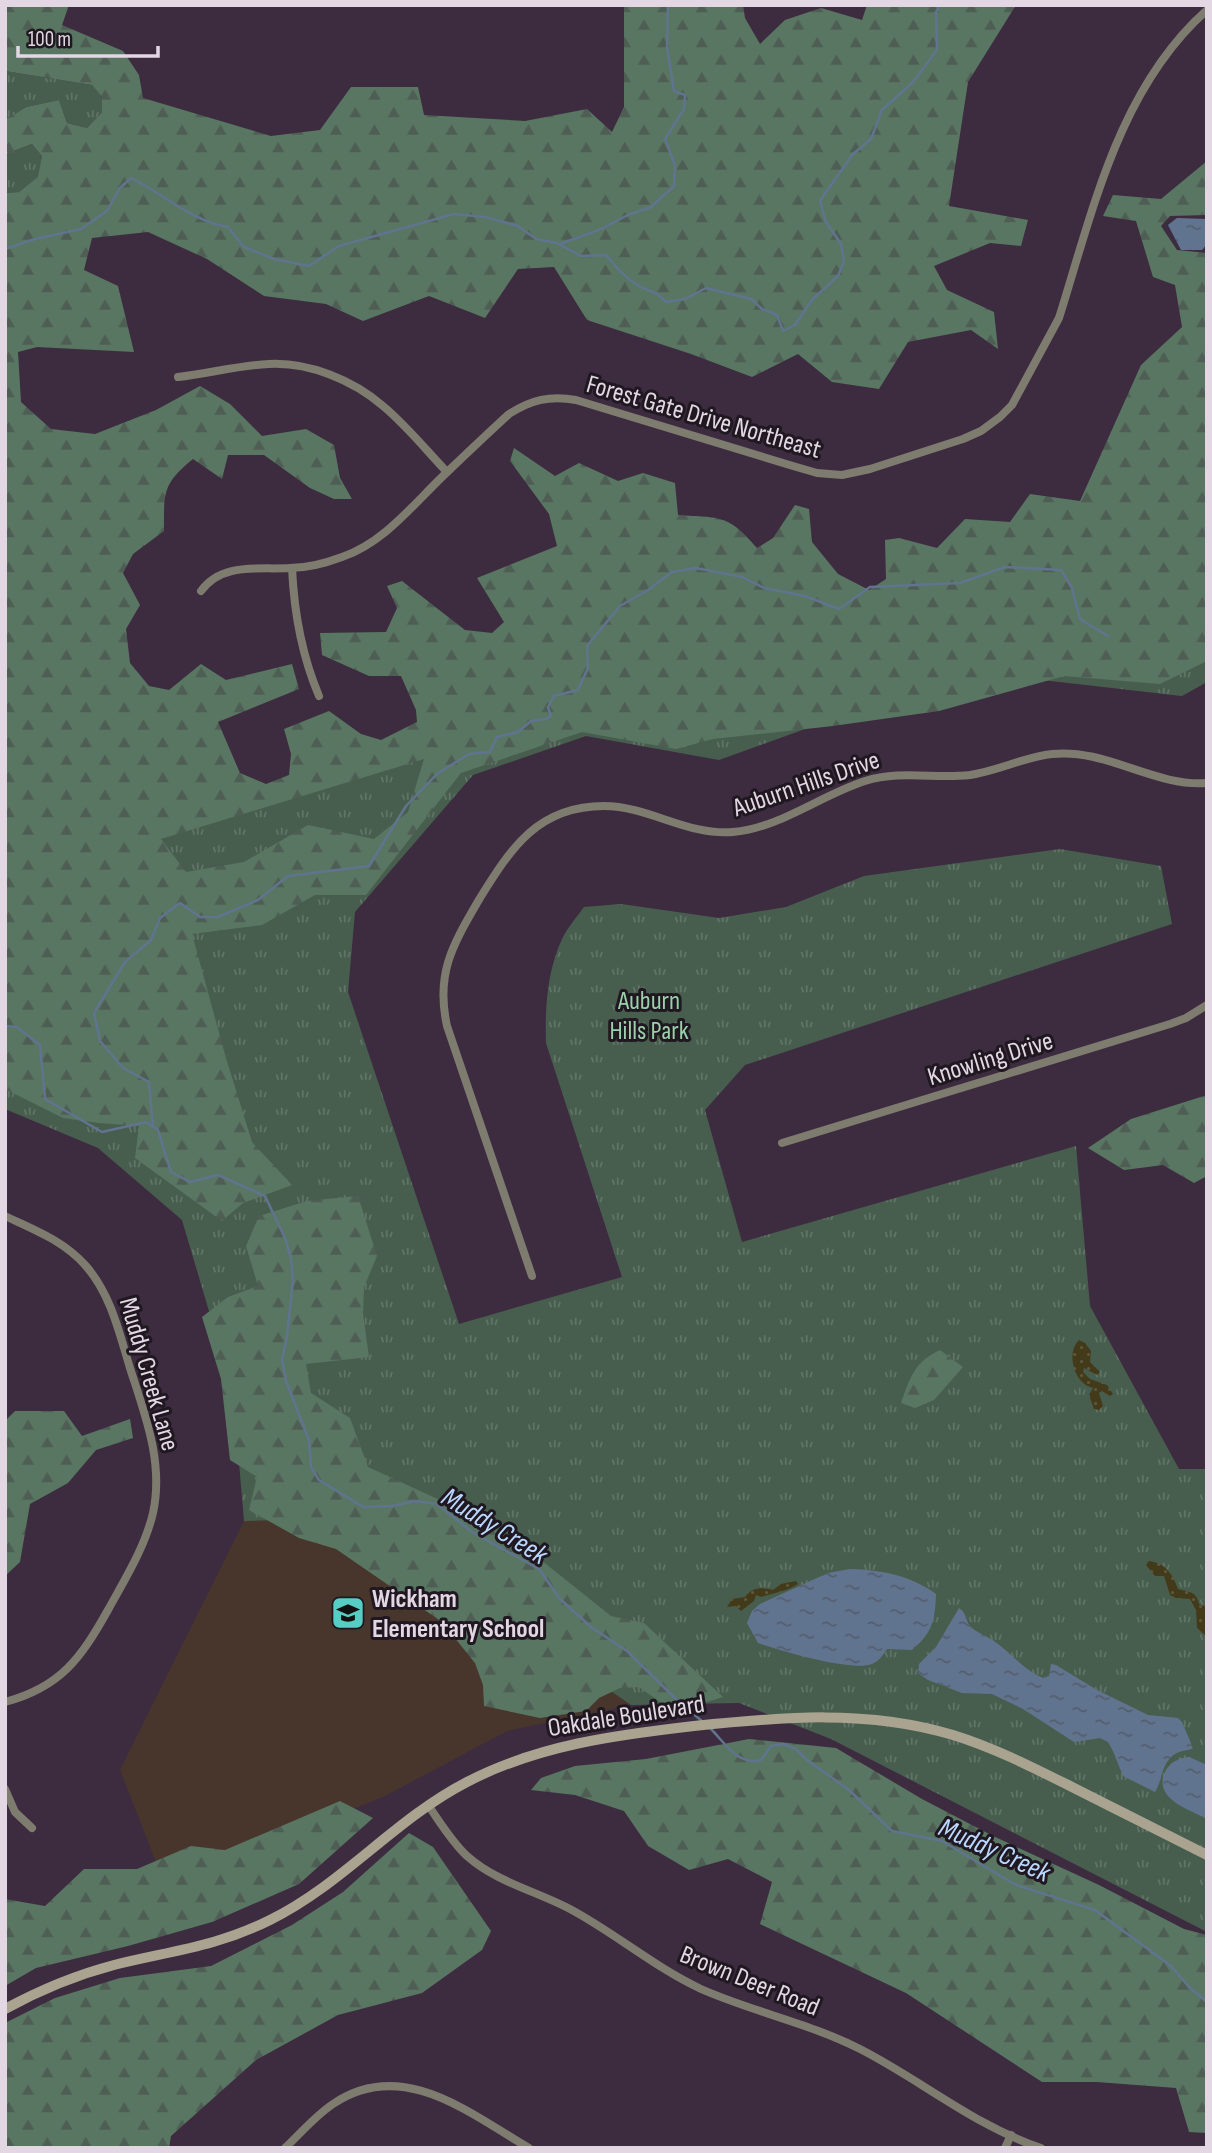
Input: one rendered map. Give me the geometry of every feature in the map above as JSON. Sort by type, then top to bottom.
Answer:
[{"type":"main road","name":"Oakdale Boulevard","points":[[5,2009],[72,1978],[109,1966],[211,1944],[267,1921],[320,1891],[428,1805],[493,1769],[549,1749],[607,1737],[741,1721],[812,1716],[897,1721],[953,1735],[1018,1760],[1207,1855]]},
{"type":"street","name":"Forest Gate Drive Northeast","points":[[201,591],[209,580],[234,570],[292,568],[343,557],[366,546],[388,529],[509,414],[524,404],[551,397],[576,400],[793,466],[842,475],[950,444],[981,431],[1012,405],[1049,340],[1117,142],[1137,100],[1188,27],[1207,10]]},
{"type":"street","points":[[178,377],[270,363],[302,366],[330,375],[359,388],[383,406],[447,472]]},
{"type":"street","points":[[292,568],[293,590],[304,650],[319,696]]},
{"type":"street","name":"Auburn Hills Drive","points":[[532,1276],[447,1026],[443,1003],[445,967],[455,941],[505,858],[531,830],[562,813],[603,806],[632,809],[695,829],[732,832],[768,823],[867,780],[899,775],[972,775],[1053,754],[1092,757],[1175,781],[1207,783]]},
{"type":"street","name":"Knowling Drive","points":[[782,1143],[1170,1024],[1207,1005]]},
{"type":"street","name":"Muddy Creek Lane","points":[[5,1217],[44,1233],[74,1253],[106,1296],[151,1435],[156,1479],[153,1513],[141,1548],[93,1636],[61,1675],[39,1691],[5,1702]]},
{"type":"street","points":[[5,1789],[15,1812],[32,1828]]},
{"type":"street","name":"Brown Deer Road","points":[[428,1805],[460,1848],[479,1866],[569,1908],[650,1961],[691,1984],[739,2004],[807,2026],[860,2049],[946,2101],[1041,2148]]},
{"type":"street","points":[[285,2148],[321,2113],[345,2097],[370,2088],[400,2086],[439,2096],[529,2148]]},
{"type":"street","points":[[1005,2148],[1011,2135]]},
{"type":"shaded area","name":"Wickham Elementary School","points":[[359,1518],[631,1705],[507,1731],[385,1796],[165,1885],[120,1770],[244,1521]]},
{"type":"green space","points":[[5,5],[69,5],[62,25],[123,51],[139,75],[143,98],[271,136],[320,130],[351,87],[418,87],[424,115],[525,121],[587,109],[612,132],[624,107],[624,5],[743,5],[745,18],[760,44],[785,20],[821,8],[862,20],[867,5],[1016,5],[968,82],[949,206],[1028,220],[1021,246],[990,243],[934,266],[947,290],[994,312],[998,349],[971,330],[908,342],[879,389],[832,382],[798,354],[752,377],[587,320],[554,267],[518,269],[485,318],[429,296],[363,321],[326,304],[264,296],[207,259],[148,232],[92,238],[84,270],[118,286],[134,352],[37,347],[18,352],[21,402],[51,429],[95,434],[156,410],[200,386],[230,404],[262,436],[306,429],[334,445],[340,478],[352,499],[334,499],[310,488],[264,455],[228,455],[222,479],[193,459],[175,475],[167,490],[164,531],[133,554],[123,573],[140,605],[126,629],[130,663],[149,686],[169,690],[201,664],[226,680],[292,664],[299,689],[218,722],[240,773],[266,784],[289,775],[291,754],[284,729],[329,711],[361,734],[381,740],[417,722],[416,710],[401,676],[369,676],[322,655],[320,633],[386,632],[397,608],[387,586],[402,581],[465,630],[492,633],[504,622],[477,578],[557,546],[549,514],[510,461],[514,448],[555,476],[579,463],[618,481],[643,473],[675,483],[678,515],[714,518],[731,523],[757,548],[773,538],[795,505],[809,509],[812,542],[838,574],[869,590],[886,579],[885,540],[899,538],[937,548],[965,519],[1010,522],[1030,494],[1080,501],[1141,365],[1182,327],[1175,285],[1153,277],[1136,221],[1103,216],[1113,195],[1161,199],[1207,161],[1207,215],[1170,216],[1161,226],[1177,250],[1207,253],[1207,661],[1160,684],[1064,676],[939,711],[713,739],[676,749],[582,732],[461,773],[366,895],[315,895],[262,925],[192,934],[252,1142],[292,1185],[243,1203],[222,1221],[135,1158],[139,1126],[63,1118],[5,1089],[5,193],[19,192],[38,177],[42,156],[32,144],[5,154],[5,120],[26,107],[59,100],[67,123],[87,128],[102,112],[102,97],[92,85],[5,71]],"holes":[[[424,759],[408,812],[374,839],[308,825],[244,862],[186,872],[161,839]]]},
{"type":"green space","points":[[5,71],[92,85],[102,97],[102,112],[87,128],[67,123],[59,100],[26,107],[5,120]]},
{"type":"green space","points":[[32,144],[42,156],[39,177],[19,192],[5,193],[5,154]]},
{"type":"green space","name":"Auburn Hills Park","points":[[5,405],[149,838],[1207,498],[1207,682],[1182,696],[1042,680],[847,714],[719,760],[586,736],[473,775],[355,912],[348,992],[459,1324],[622,1277],[546,1043],[547,1003],[553,964],[564,935],[584,907],[621,904],[719,918],[786,907],[864,876],[1060,849],[1161,866],[1172,924],[745,1065],[705,1110],[742,1242],[1076,1146],[1090,1306],[1179,1469],[1207,1469],[1207,1932],[831,1739],[739,1703],[631,1705],[359,1518],[244,1521],[233,1392],[182,1220],[98,1148],[5,1109]]},
{"type":"green space","points":[[1207,1095],[1207,1176],[1194,1183],[1163,1165],[1124,1170],[1088,1148],[1131,1119]]},
{"type":"green space","points":[[358,1196],[377,1256],[364,1287],[363,1314],[369,1357],[306,1364],[311,1393],[350,1418],[368,1467],[481,1519],[526,1548],[611,1616],[644,1623],[723,1697],[674,1712],[639,1687],[620,1688],[599,1698],[586,1711],[540,1718],[484,1706],[483,1685],[475,1663],[442,1622],[336,1549],[299,1538],[249,1510],[257,1477],[230,1460],[221,1379],[202,1317],[228,1297],[258,1286],[246,1246],[259,1216],[307,1201]]},
{"type":"green space","points":[[940,1350],[963,1367],[934,1400],[915,1408],[901,1403],[910,1378],[919,1365]]},
{"type":"green space","points":[[15,1411],[64,1411],[82,1436],[130,1419],[133,1438],[96,1450],[68,1483],[30,1504],[20,1562],[5,1576],[5,1421]]},
{"type":"green space","points":[[749,1739],[836,1748],[922,1799],[993,1836],[1099,1885],[1184,1929],[1207,1935],[1207,2133],[1189,2132],[1176,2088],[1097,2082],[1042,2082],[906,1993],[760,1924],[772,1882],[728,1859],[689,1870],[648,1846],[624,1811],[575,1795],[531,1790],[541,1778],[575,1766],[646,1759]]},
{"type":"green space","points":[[340,1801],[373,1818],[299,1884],[212,1922],[36,1968],[5,1986],[5,1899],[45,1906],[84,1869],[137,1869],[191,1846],[225,1850]]},
{"type":"green space","points":[[409,1833],[433,1847],[491,1931],[482,1950],[422,1993],[338,2015],[256,2060],[171,2136],[169,2148],[5,2148],[5,2023],[55,1998],[120,1978],[211,1966],[292,1925],[343,1892]]},
{"type":"sand","points":[[1079,1340],[1091,1351],[1090,1362],[1100,1372],[1097,1375],[1084,1368],[1083,1372],[1090,1379],[1107,1385],[1113,1394],[1110,1396],[1102,1391],[1099,1393],[1103,1406],[1099,1410],[1094,1409],[1089,1395],[1093,1388],[1081,1381],[1074,1368],[1073,1353]]},
{"type":"sand","points":[[1149,1561],[1164,1567],[1178,1589],[1192,1593],[1199,1604],[1207,1607],[1207,1637],[1197,1628],[1196,1610],[1190,1599],[1170,1595],[1164,1576],[1155,1576],[1146,1565]]},
{"type":"sand","points":[[796,1581],[798,1584],[785,1590],[761,1597],[756,1595],[754,1601],[741,1611],[736,1606],[727,1607],[732,1599],[745,1597],[754,1590],[773,1590],[781,1584]]},
{"type":"water","points":[[1177,218],[1207,219],[1207,244],[1202,250],[1181,250],[1168,225]]},
{"type":"water","points":[[850,1569],[895,1575],[916,1582],[936,1594],[932,1625],[912,1650],[887,1649],[879,1660],[862,1666],[816,1660],[758,1643],[747,1623],[752,1611],[760,1604],[828,1573]]},
{"type":"water","points":[[959,1608],[972,1628],[994,1641],[1036,1675],[1043,1678],[1049,1676],[1051,1664],[1056,1665],[1097,1690],[1148,1715],[1178,1718],[1193,1748],[1172,1756],[1165,1765],[1155,1792],[1123,1776],[1108,1742],[1100,1738],[1074,1742],[1023,1709],[992,1694],[962,1693],[928,1680],[918,1673],[919,1664],[936,1647]]},
{"type":"water","points":[[1189,1757],[1207,1765],[1207,1819],[1174,1801],[1163,1788],[1168,1767],[1176,1760]]},
{"type":"waterway","points":[[560,244],[651,207],[674,186],[675,165],[665,139],[684,109],[685,95],[674,91],[667,47],[668,5]]},
{"type":"waterway","points":[[5,249],[81,229],[107,211],[120,188],[131,178],[190,213],[228,227],[244,247],[274,259],[309,266],[339,246],[454,214],[485,217],[518,226],[536,239],[557,243],[581,256],[606,255],[629,279],[666,302],[685,299],[706,288],[751,299],[762,309],[777,315],[783,331],[795,325],[812,300],[838,276],[844,261],[841,244],[826,222],[820,201],[852,155],[871,139],[882,110],[913,82],[937,50],[936,12],[940,5]]},
{"type":"waterway","points":[[153,1126],[149,1082],[123,1068],[100,1041],[94,1013],[125,962],[151,940],[160,918],[180,903],[200,917],[218,917],[258,900],[288,876],[369,866],[406,806],[437,774],[469,754],[490,752],[497,737],[518,732],[531,721],[546,719],[551,716],[548,707],[554,696],[578,690],[588,668],[587,646],[620,606],[672,572],[696,568],[742,577],[764,588],[805,596],[839,609],[870,587],[960,583],[1005,567],[1061,570],[1072,588],[1080,619],[1108,636]]},
{"type":"waterway","name":"Muddy Creek","points":[[5,1026],[17,1027],[40,1045],[45,1099],[102,1132],[146,1122],[158,1130],[171,1172],[190,1182],[218,1175],[265,1196],[285,1238],[291,1258],[293,1280],[282,1359],[286,1381],[309,1440],[311,1467],[319,1480],[363,1507],[392,1506],[415,1501],[437,1504],[472,1532],[539,1569],[560,1599],[591,1627],[627,1651],[703,1722]]},
{"type":"waterway","name":"Muddy Creek","points":[[711,1729],[733,1752],[745,1760],[761,1760],[771,1746],[783,1744],[796,1749],[849,1790],[892,1831],[942,1841],[1016,1885],[1095,1910],[1171,1966],[1189,1987],[1207,2002]]},
{"type":"place","name":"Wickham Elementary School","points":[[348,1613]]}]
